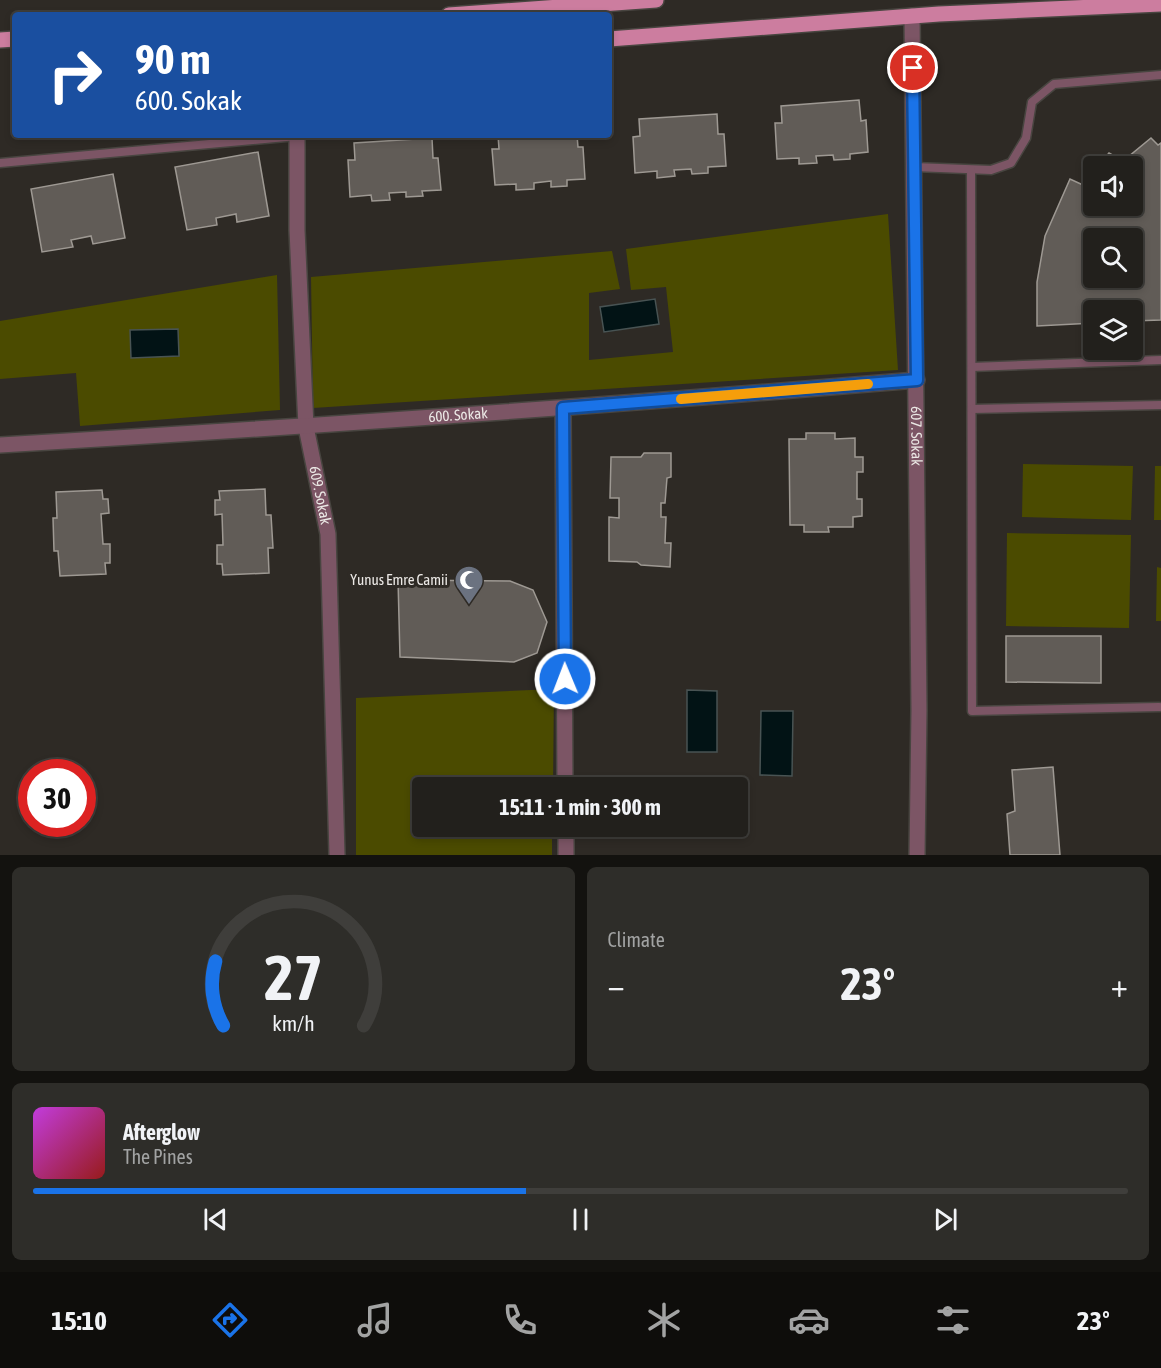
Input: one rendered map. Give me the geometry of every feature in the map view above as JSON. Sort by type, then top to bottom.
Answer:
[{"type":"main road","points":[[490,12],[656,0]]},
{"type":"main road","points":[[612,39],[912,16],[1161,4]]},
{"type":"street","name":"607. Sokak","points":[[912,16],[919,710],[916,855]]},
{"type":"street","name":"609. Sokak","points":[[297,138],[297,230],[306,427],[328,534],[337,855]]},
{"type":"street","name":"600. Sokak","points":[[0,445],[306,427],[917,380]]},
{"type":"street","points":[[563,408],[565,777]]},
{"type":"street","points":[[566,837],[566,855]]},
{"type":"lane","points":[[915,167],[991,170],[1011,163],[1026,138],[1032,102],[1054,84],[1161,75]]},
{"type":"lane","points":[[0,163],[265,138]]},
{"type":"lane","points":[[971,170],[972,711],[1159,707]]},
{"type":"lane","points":[[972,367],[1161,360]]},
{"type":"lane","points":[[972,409],[1161,405]]},
{"type":"shaded area","points":[[888,214],[898,370],[313,408],[311,277],[612,251],[620,289],[589,293],[589,360],[673,352],[666,287],[631,290],[626,249]]},
{"type":"shaded area","points":[[277,275],[280,410],[80,426],[76,373],[0,379],[0,321]]},
{"type":"shaded area","points":[[655,299],[659,324],[604,332],[600,307]]},
{"type":"shaded area","points":[[178,329],[179,356],[131,358],[130,330]]},
{"type":"shaded area","points":[[1023,464],[1133,466],[1131,520],[1022,517]]},
{"type":"shaded area","points":[[1155,466],[1161,466],[1161,520],[1154,520]]},
{"type":"shaded area","points":[[1007,533],[1131,535],[1129,628],[1006,626]]},
{"type":"shaded area","points":[[1157,567],[1161,568],[1161,621],[1156,621]]},
{"type":"shaded area","points":[[554,689],[553,777],[412,777],[412,837],[552,837],[552,855],[356,855],[356,698]]},
{"type":"shaded area","points":[[687,690],[717,691],[717,752],[687,752]]},
{"type":"shaded area","points":[[761,711],[793,711],[792,776],[760,775]]},
{"type":"building","points":[[859,100],[861,121],[866,120],[868,152],[850,154],[850,159],[834,160],[833,155],[816,156],[817,163],[799,164],[799,158],[777,159],[775,123],[782,123],[781,106]]},
{"type":"building","points":[[717,114],[718,134],[724,134],[726,166],[708,167],[708,173],[692,174],[691,169],[674,170],[675,176],[657,178],[657,171],[635,173],[633,137],[640,136],[639,119]]},
{"type":"building","points":[[432,138],[433,158],[438,158],[441,190],[422,191],[423,196],[406,197],[406,192],[389,193],[390,200],[372,201],[371,195],[350,197],[348,160],[355,160],[354,143]]},
{"type":"building","points":[[498,138],[577,138],[578,147],[583,147],[585,179],[567,180],[567,186],[551,187],[551,181],[534,183],[534,189],[516,190],[516,184],[495,185],[492,149],[499,149]]},
{"type":"building","points":[[1151,138],[1158,145],[1161,143],[1161,320],[1143,321],[1143,300],[1083,300],[1083,324],[1037,326],[1037,282],[1045,236],[1070,179],[1083,185],[1083,216],[1143,216],[1143,156],[1129,156]]},
{"type":"building","points":[[258,152],[269,216],[237,222],[236,214],[216,218],[217,225],[187,230],[175,167]]},
{"type":"building","points":[[113,174],[125,238],[93,244],[91,236],[71,240],[73,247],[42,252],[31,189]]},
{"type":"building","points":[[806,433],[835,433],[835,439],[855,438],[855,457],[863,457],[863,472],[857,472],[857,499],[862,499],[862,516],[853,517],[853,527],[828,527],[829,532],[804,532],[804,525],[790,525],[789,439],[806,439]]},
{"type":"building","points":[[644,453],[671,453],[671,477],[667,478],[665,503],[661,503],[661,517],[666,517],[665,543],[671,543],[670,567],[609,561],[609,517],[619,518],[619,498],[610,498],[611,457],[641,457]]},
{"type":"building","points":[[265,489],[266,515],[271,515],[273,548],[268,548],[269,573],[223,575],[222,564],[217,564],[217,545],[223,545],[222,514],[215,515],[215,500],[220,500],[219,491]]},
{"type":"building","points":[[102,490],[103,499],[108,499],[109,513],[101,514],[103,544],[110,544],[110,563],[105,563],[106,574],[60,576],[58,551],[54,551],[53,518],[57,518],[56,492]]},
{"type":"building","name":"Yunus Emre Camii","points":[[398,580],[510,581],[533,590],[547,622],[537,653],[514,662],[400,657]]},
{"type":"building","points":[[1006,636],[1101,636],[1101,683],[1006,682]]},
{"type":"building","points":[[1053,767],[1060,855],[1010,855],[1007,814],[1015,811],[1012,770]]},
{"type":"slow traffic","points":[[681,399],[868,384]]},
{"type":"place","name":"Yunus Emre Camii","points":[[469,606]]},
{"type":"route","points":[[565,679],[563,408],[917,380],[913,68]]}]
